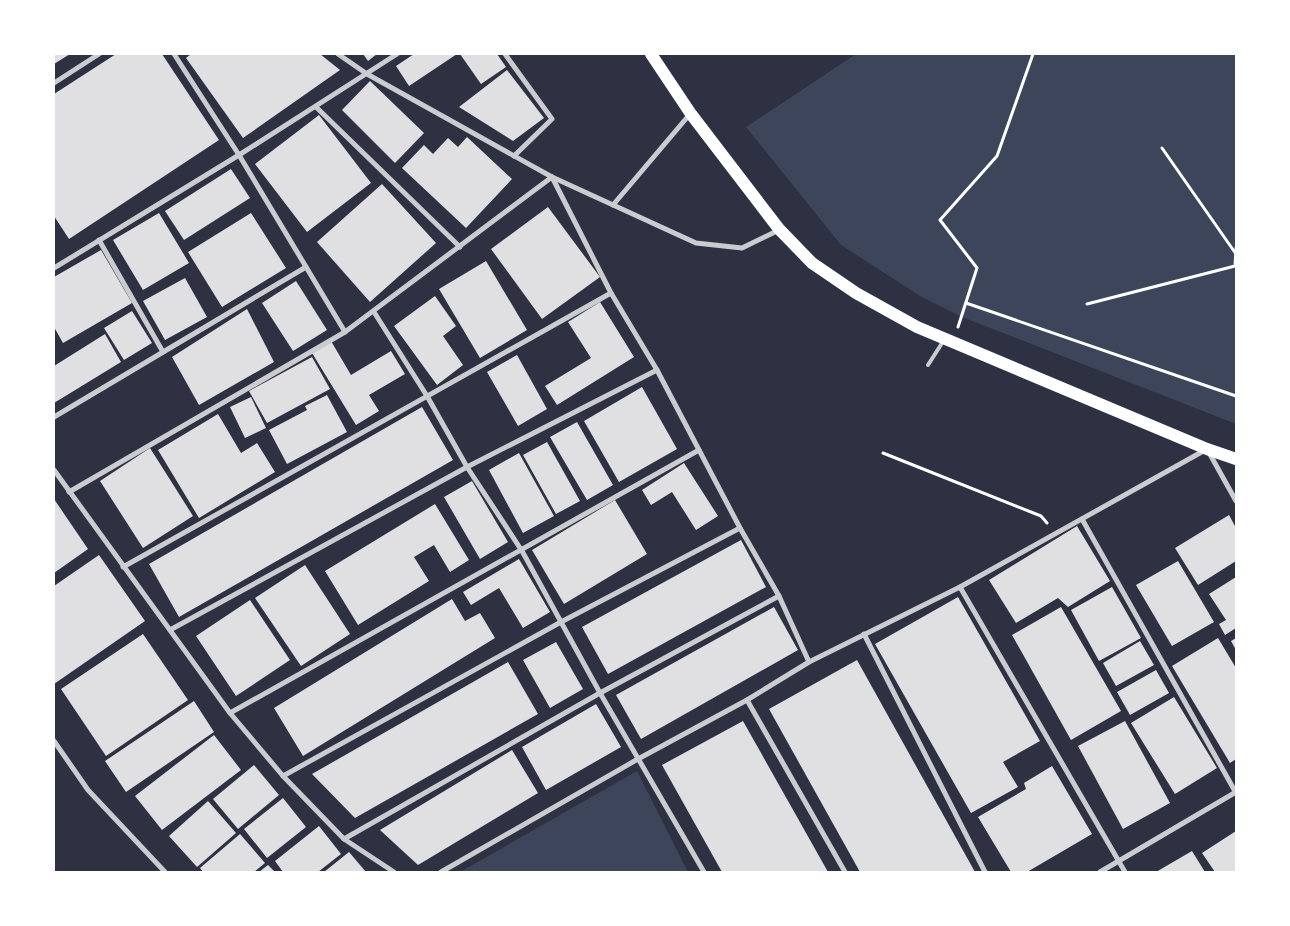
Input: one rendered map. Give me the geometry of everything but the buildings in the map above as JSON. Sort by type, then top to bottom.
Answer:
[{"type":"main road","points":[[651,54],[690,114],[779,229],[812,263],[856,293],[917,327],[1207,449],[1236,459]]},
{"type":"street","points":[[54,83],[99,54]]},
{"type":"street","points":[[174,54],[239,155],[345,332]]},
{"type":"street","points":[[338,54],[367,74],[552,177],[696,243],[742,248],[779,229]]},
{"type":"street","points":[[54,268],[239,155],[397,54]]},
{"type":"street","points":[[504,54],[552,119],[514,156]]},
{"type":"street","points":[[316,106],[460,248]]},
{"type":"street","points":[[612,204],[690,114]]},
{"type":"street","points":[[69,492],[345,332],[460,248],[552,177]]},
{"type":"street","points":[[552,177],[611,293],[657,370],[740,528],[779,596],[809,662]]},
{"type":"street","points":[[100,240],[163,352]]},
{"type":"street","points":[[54,417],[306,268]]},
{"type":"street","points":[[122,567],[611,293]]},
{"type":"street","points":[[374,312],[427,396],[467,466],[522,551],[600,693],[704,872]]},
{"type":"street","points":[[170,630],[467,466],[657,370]]},
{"type":"street","points":[[441,872],[638,759],[747,700],[809,662],[960,586],[1207,449],[1236,501]]},
{"type":"street","points":[[230,713],[522,551],[698,450]]},
{"type":"street","points":[[54,470],[122,567],[230,713],[283,776],[344,839],[394,872]]},
{"type":"street","points":[[1082,519],[1236,792],[1100,872]]},
{"type":"street","points":[[283,776],[561,622],[740,528]]},
{"type":"street","points":[[960,586],[1125,872]]},
{"type":"street","points":[[344,839],[600,693],[779,596]]},
{"type":"street","points":[[864,634],[985,872]]},
{"type":"street","points":[[747,700],[844,872]]},
{"type":"street","points":[[54,741],[88,790],[164,872]]},
{"type":"lane","points":[[928,365],[948,340]]},
{"type":"path","points":[[948,340],[966,303],[977,268],[940,220],[996,156],[1034,54]]},
{"type":"path","points":[[1162,148],[1236,254]]},
{"type":"path","points":[[1087,304],[1235,266],[1236,248]]},
{"type":"path","points":[[966,303],[1236,396]]},
{"type":"path","points":[[883,453],[1041,516],[1055,534]]},
{"type":"shaded area","points":[[856,54],[1236,54],[1236,424],[962,317],[920,296],[841,245],[746,127]]},
{"type":"shaded area","points":[[637,771],[688,872],[460,872]]}]
